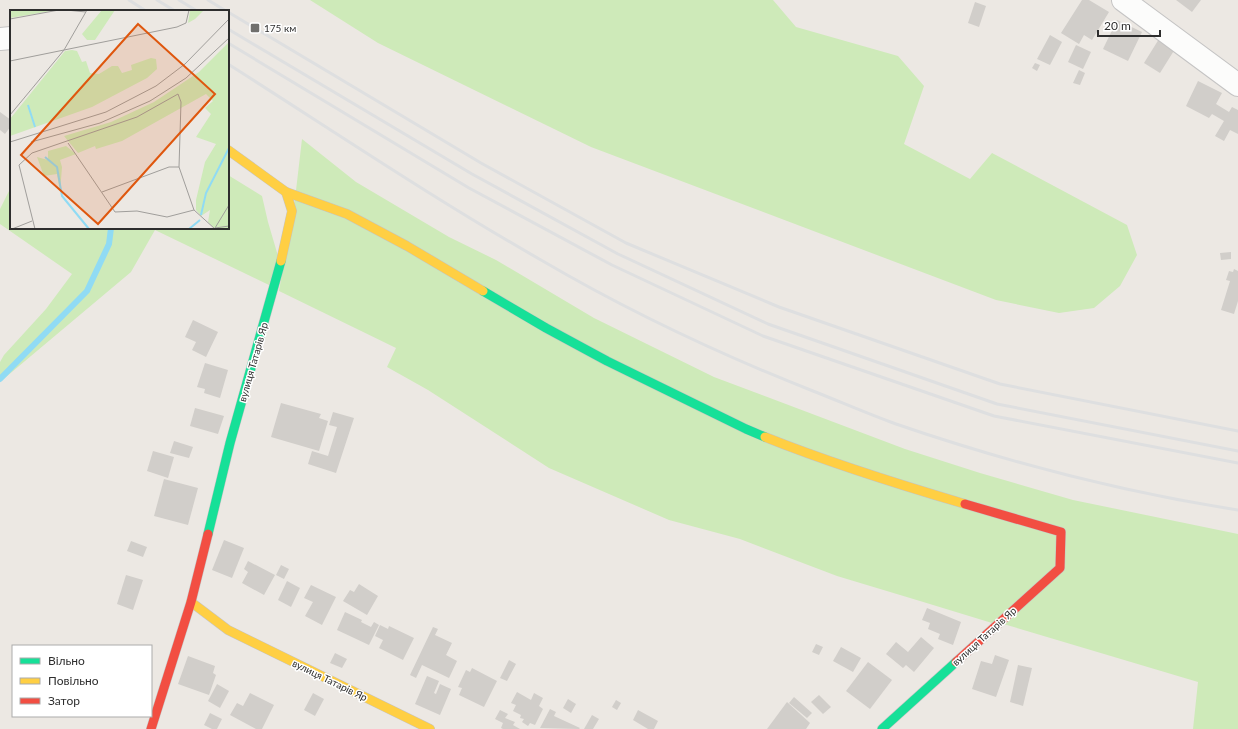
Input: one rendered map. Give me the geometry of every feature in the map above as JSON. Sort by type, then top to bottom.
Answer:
[{"type":"street","points":[[1123,0],[1238,85]]},
{"type":"street","points":[[0,39],[10,38]]},
{"type":"street","points":[[229,151],[286,192]]},
{"type":"street","name":"вулиця Татарів Яр","points":[[286,192],[347,214],[407,246],[546,328],[607,361],[746,429],[806,453],[896,484],[1061,532],[1060,568],[882,729]]},
{"type":"street","name":"вулиця Татарів Яр","points":[[151,729],[191,602],[230,443],[285,245],[292,212],[286,192]]},
{"type":"street","name":"вулиця Татарів Яр","points":[[191,602],[228,630],[430,729]]},
{"type":"green space","points":[[310,0],[773,0],[796,27],[898,56],[924,86],[904,144],[970,179],[992,153],[1127,225],[1137,255],[1120,286],[1094,308],[1059,313],[996,300],[591,147],[378,43]]},
{"type":"green space","points":[[302,139],[356,182],[449,237],[496,260],[594,318],[714,377],[905,449],[980,473],[1073,500],[1238,534],[1238,729],[1193,729],[1198,682],[1007,625],[992,623],[837,576],[740,539],[669,520],[549,468],[428,390],[387,367],[396,348],[279,291],[295,199]]},
{"type":"green space","points":[[229,176],[262,196],[278,256],[269,285],[155,230],[131,272],[0,382],[0,362],[4,355],[46,309],[72,274],[0,224],[0,209],[10,189],[10,229],[229,229]]},
{"type":"building","points":[[1082,0],[1089,0],[1109,12],[1092,40],[1084,35],[1079,44],[1061,33]]},
{"type":"building","points":[[1176,0],[1201,0],[1192,12]]},
{"type":"building","points":[[975,2],[986,6],[979,27],[968,23]]},
{"type":"building","points":[[1117,20],[1142,32],[1128,61],[1103,49]]},
{"type":"building","points":[[1050,35],[1062,42],[1050,65],[1037,59]]},
{"type":"building","points":[[1159,39],[1175,49],[1160,73],[1144,63]]},
{"type":"building","points":[[1076,45],[1091,52],[1083,69],[1068,62]]},
{"type":"building","points":[[1035,63],[1040,65],[1037,71],[1032,68]]},
{"type":"building","points":[[1079,70],[1085,73],[1080,85],[1073,83]]},
{"type":"building","points":[[1198,81],[1222,93],[1216,104],[1229,112],[1232,107],[1238,110],[1238,134],[1230,130],[1224,141],[1215,136],[1224,121],[1212,114],[1209,118],[1186,106]]},
{"type":"building","points":[[0,112],[10,119],[10,127],[5,134],[0,130]]},
{"type":"building","points":[[1231,252],[1231,259],[1221,260],[1220,253]]},
{"type":"building","points":[[1234,269],[1238,271],[1238,301],[1234,314],[1221,310],[1230,281],[1226,280],[1229,271],[1233,272]]},
{"type":"building","points":[[193,320],[218,332],[206,357],[192,350],[196,342],[185,337]]},
{"type":"building","points":[[205,363],[228,370],[220,398],[204,393],[205,389],[197,387]]},
{"type":"building","points":[[281,403],[321,414],[319,418],[328,421],[319,451],[271,437]]},
{"type":"building","points":[[195,408],[224,416],[218,434],[190,426]]},
{"type":"building","points":[[333,412],[354,418],[336,473],[308,464],[312,451],[328,456],[337,427],[329,425]]},
{"type":"building","points":[[174,441],[193,447],[189,458],[170,453]]},
{"type":"building","points":[[153,451],[174,457],[168,478],[147,471]]},
{"type":"building","points":[[164,479],[198,488],[188,525],[154,516]]},
{"type":"building","points":[[224,540],[244,548],[232,578],[212,570]]},
{"type":"building","points":[[131,541],[147,547],[143,557],[127,551]]},
{"type":"building","points":[[248,561],[275,575],[264,595],[242,583],[248,572],[244,569]]},
{"type":"building","points":[[281,565],[289,569],[284,579],[276,575]]},
{"type":"building","points":[[126,575],[143,580],[133,610],[117,604]]},
{"type":"building","points":[[287,581],[300,588],[291,607],[278,600]]},
{"type":"building","points":[[359,584],[378,596],[367,615],[343,601],[350,590],[354,592]]},
{"type":"building","points":[[311,585],[336,597],[322,625],[305,616],[313,602],[304,598]]},
{"type":"building","points":[[927,608],[961,622],[953,645],[938,639],[940,634],[928,629],[930,623],[922,620]]},
{"type":"building","points":[[345,612],[362,620],[361,622],[371,627],[374,622],[379,625],[369,645],[337,630]]},
{"type":"building","points":[[380,625],[388,629],[389,626],[414,638],[403,660],[379,648],[383,640],[375,636]]},
{"type":"building","points":[[433,627],[438,629],[435,635],[452,643],[446,655],[457,661],[449,678],[422,665],[416,678],[410,675]]},
{"type":"building","points":[[921,637],[934,648],[914,672],[906,665],[903,668],[886,654],[896,642],[908,652]]},
{"type":"building","points":[[816,644],[823,647],[819,655],[812,652]]},
{"type":"building","points":[[841,647],[861,658],[853,672],[833,661]]},
{"type":"building","points":[[335,653],[347,659],[342,668],[330,663]]},
{"type":"building","points":[[995,655],[1009,660],[996,697],[972,689],[981,661],[992,664]]},
{"type":"building","points":[[188,656],[215,666],[213,673],[216,675],[209,695],[178,684]]},
{"type":"building","points":[[509,660],[516,664],[507,681],[500,678]]},
{"type":"building","points":[[868,662],[892,680],[870,709],[846,691]]},
{"type":"building","points":[[1018,665],[1032,668],[1023,706],[1010,702]]},
{"type":"building","points":[[472,668],[497,681],[484,707],[459,695],[462,688],[458,687],[466,670],[470,672]]},
{"type":"building","points":[[427,676],[439,681],[434,693],[436,694],[440,684],[451,689],[440,715],[415,704]]},
{"type":"building","points":[[217,684],[229,691],[220,708],[208,701]]},
{"type":"building","points":[[517,692],[531,700],[534,693],[543,698],[539,706],[543,709],[535,725],[530,723],[528,726],[522,722],[524,719],[520,718],[521,715],[513,711],[516,705],[511,703]]},
{"type":"building","points":[[250,693],[274,705],[262,729],[256,729],[230,715],[237,703],[243,706]]},
{"type":"building","points":[[313,693],[324,699],[315,716],[304,710]]},
{"type":"building","points":[[819,695],[831,707],[823,714],[811,702]]},
{"type":"building","points":[[794,697],[812,713],[807,718],[789,703]]},
{"type":"building","points":[[568,699],[576,704],[571,713],[563,708]]},
{"type":"building","points":[[616,700],[621,703],[617,710],[612,707]]},
{"type":"building","points":[[787,702],[810,723],[806,729],[767,729]]},
{"type":"building","points":[[550,709],[556,712],[554,716],[580,728],[540,728]]},
{"type":"building","points":[[500,710],[508,714],[505,718],[515,722],[513,725],[520,729],[501,728],[503,723],[495,719]]},
{"type":"building","points":[[638,710],[658,721],[654,729],[648,729],[633,720]]},
{"type":"building","points":[[210,713],[222,719],[217,729],[212,729],[204,725]]},
{"type":"building","points":[[592,715],[599,719],[593,729],[584,729]]},
{"type":"waterway","points":[[0,379],[87,291],[109,244],[111,229]]},
{"type":"railway","points":[[129,0],[144,10]]},
{"type":"railway","points":[[157,0],[173,10]]},
{"type":"railway","points":[[179,0],[195,10]]},
{"type":"railway","points":[[208,0],[224,10]]},
{"type":"railway","points":[[229,13],[481,163],[626,243],[779,307],[1000,384],[1238,431]]},
{"type":"railway","points":[[229,30],[472,174],[618,254],[768,324],[997,404],[1238,451]]},
{"type":"railway","points":[[229,44],[469,188],[612,265],[763,336],[994,416],[1238,463]]},
{"type":"railway","points":[[229,65],[422,189],[501,237],[607,297],[709,347],[778,377],[886,420],[980,451],[1108,485],[1195,503],[1238,510]]},
{"type":"traffic: fast","points":[[208,534],[230,443],[281,261]]},
{"type":"traffic: fast","points":[[483,291],[546,328],[607,361],[765,437]]},
{"type":"traffic: fast","points":[[882,729],[956,662]]},
{"type":"traffic: slow","points":[[229,151],[286,192],[347,214],[407,246],[483,291]]},
{"type":"traffic: slow","points":[[281,261],[292,211],[286,192]]},
{"type":"traffic: slow","points":[[765,437],[864,473],[965,504]]},
{"type":"traffic: slow","points":[[191,602],[228,630],[430,729]]},
{"type":"traffic: jam","points":[[956,662],[1060,568],[1061,532],[965,504]]},
{"type":"traffic: jam","points":[[151,729],[191,602],[208,534]]},
{"type":"place","name":"175 км","points":[[255,28]]}]
